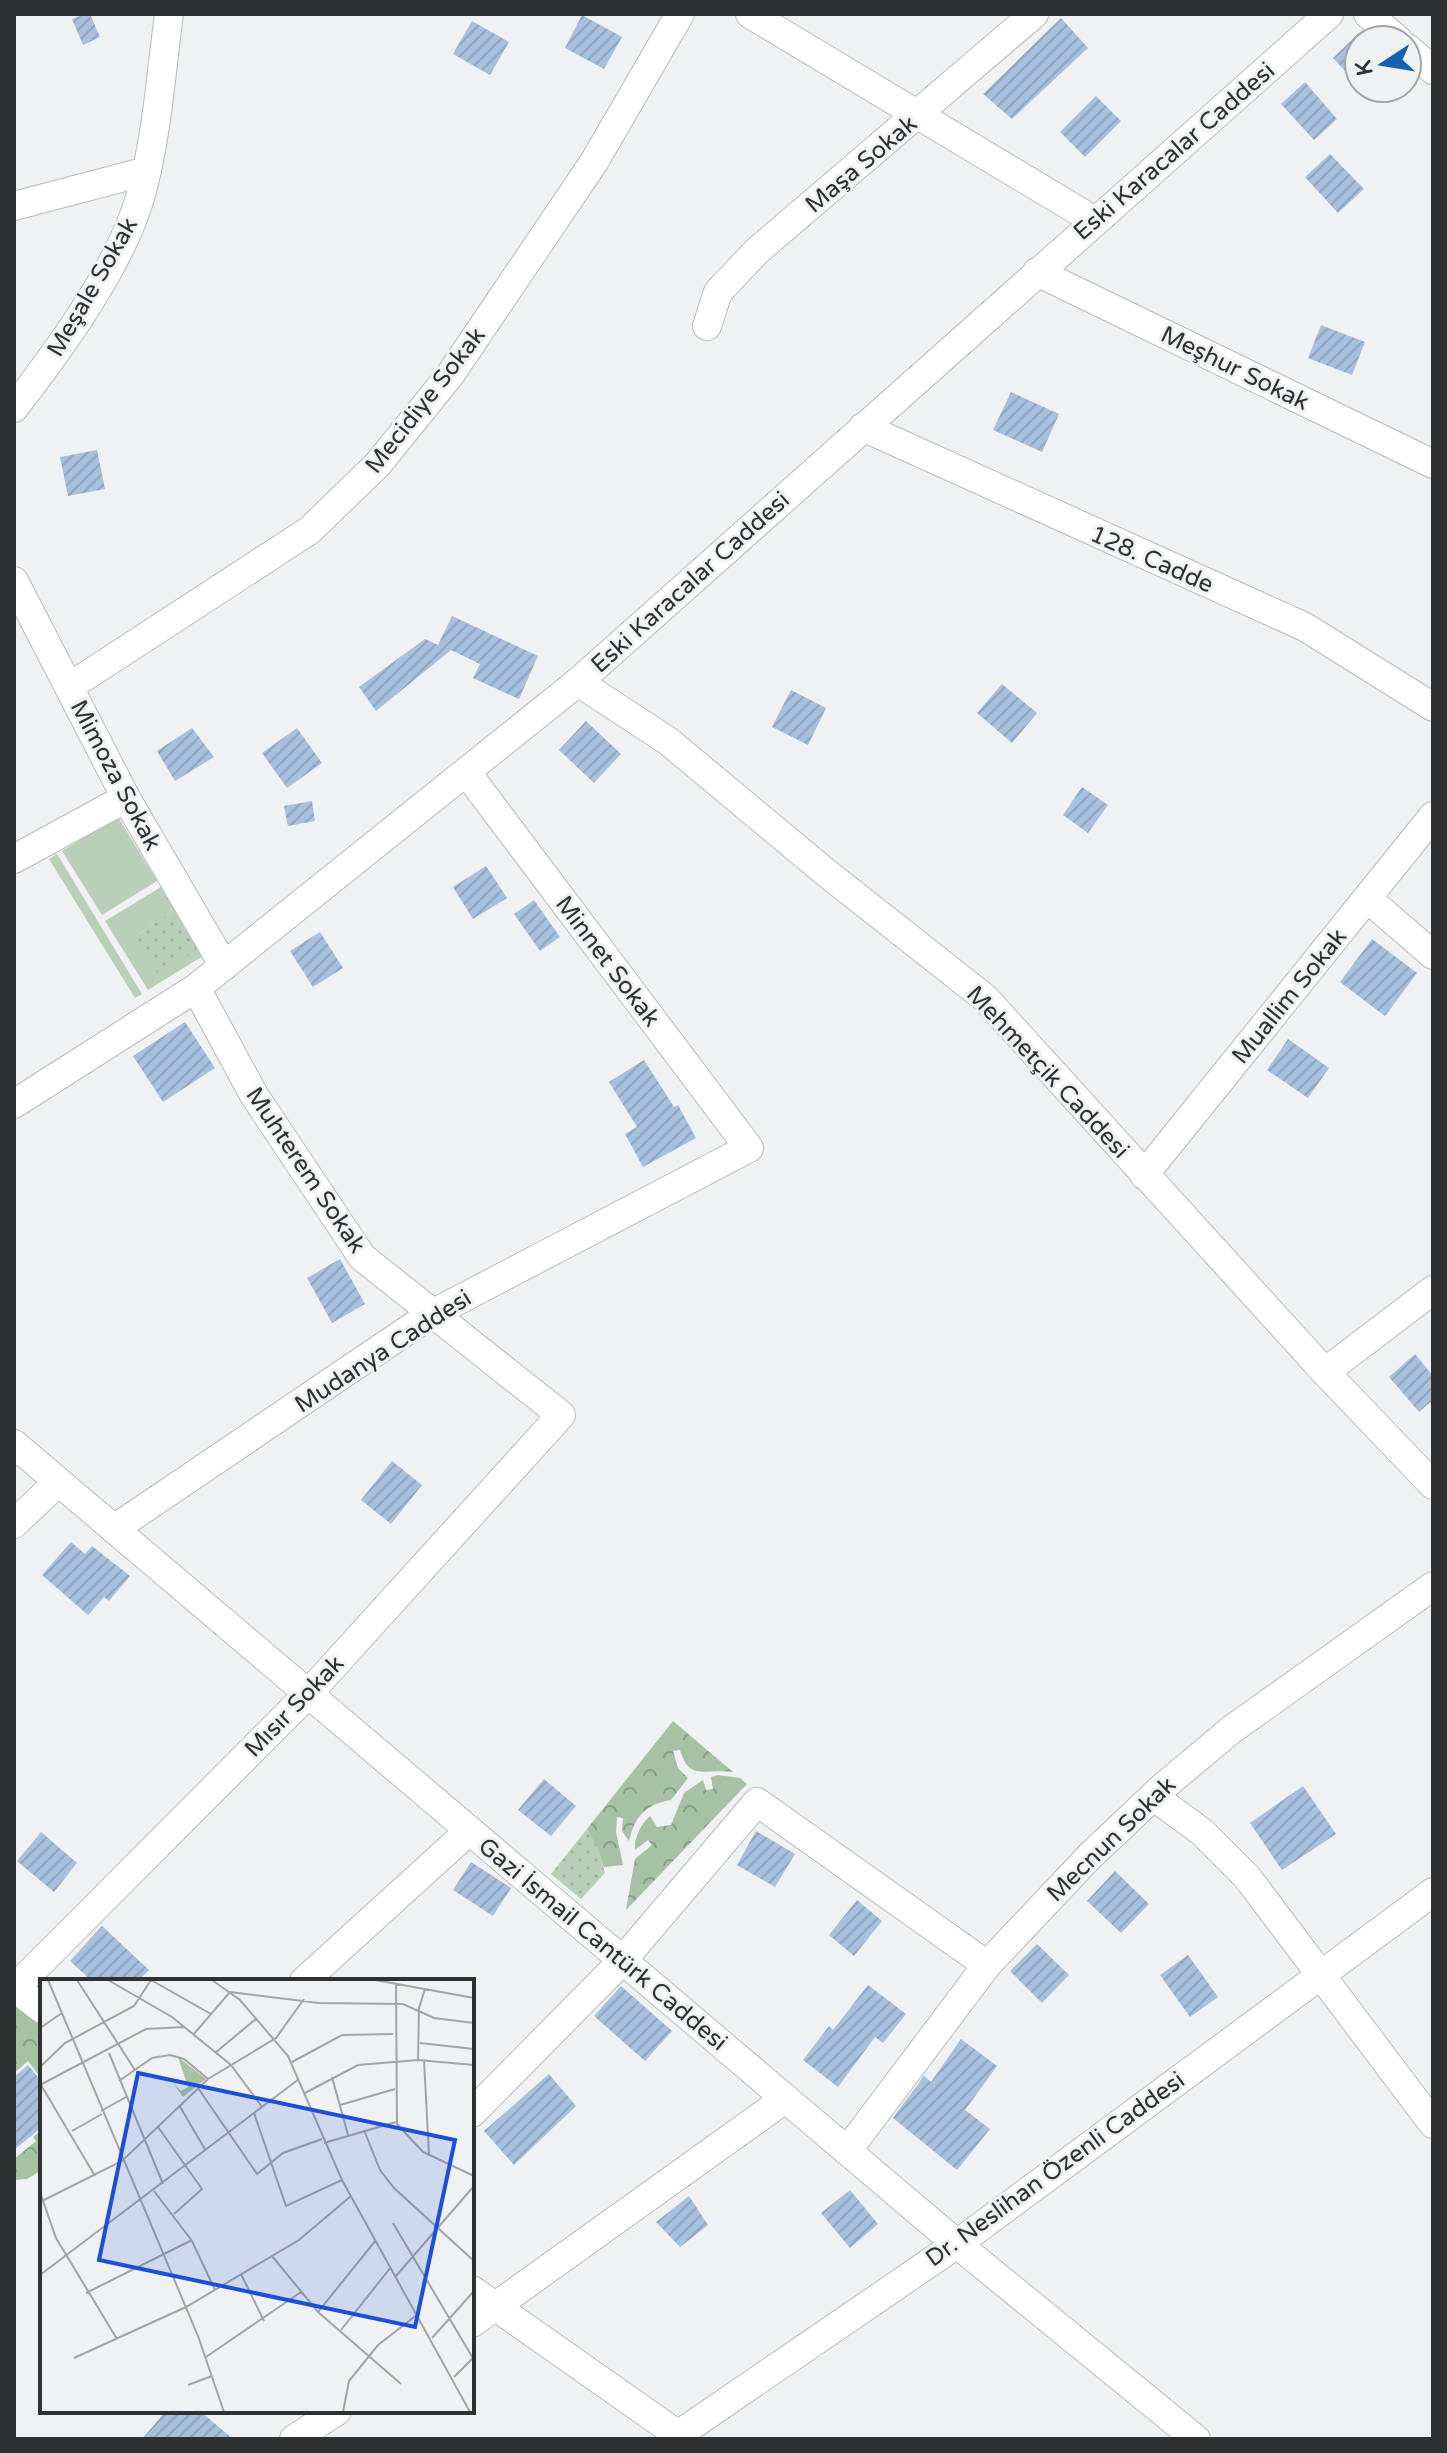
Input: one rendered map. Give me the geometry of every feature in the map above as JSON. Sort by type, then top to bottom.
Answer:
[{"type":"street","name":"Meşale Sokak","points":[[14,408],[46,367],[111,264],[133,220],[147,171],[169,14]]},
{"type":"street","name":"Mecidiye Sokak","points":[[69,687],[310,530],[378,464],[450,375],[586,174],[680,14]]},
{"type":"street","points":[[750,14],[1095,221]]},
{"type":"street","name":"Maşa Sokak","points":[[707,326],[718,292],[757,251],[1034,14]]},
{"type":"street","name":"Eski Karacalar Caddesi","points":[[14,1104],[196,988],[578,682],[1329,14]]},
{"type":"street","points":[[14,206],[147,171]]},
{"type":"street","name":"Meşhur Sokak","points":[[1037,272],[1433,464]]},
{"type":"street","name":"128. Cadde","points":[[863,427],[1305,627],[1433,707]]},
{"type":"street","name":"Mimoza Sokak","points":[[14,581],[126,798],[224,966]]},
{"type":"street","name":"Mehmetçik Caddesi","points":[[578,682],[668,741],[824,871],[985,998],[1325,1372],[1433,1485]]},
{"type":"street","name":"Minnet Sokak","points":[[467,773],[749,1148]]},
{"type":"street","points":[[14,859],[126,798]]},
{"type":"street","name":"Muallim Sokak","points":[[1144,1175],[1433,816]]},
{"type":"street","points":[[1368,899],[1433,955]]},
{"type":"street","name":"Muhterem Sokak","points":[[196,988],[254,1095],[343,1233],[362,1257],[430,1315],[561,1415]]},
{"type":"street","name":"Mudanya Caddesi","points":[[114,1529],[430,1315],[749,1148]]},
{"type":"street","points":[[1325,1372],[1433,1290]]},
{"type":"street","name":"Mısır Sokak","points":[[15,1987],[308,1694],[561,1415]]},
{"type":"street","name":"Gazi İsmail Cantürk Caddesi","points":[[14,1444],[957,2244],[1196,2439]]},
{"type":"street","points":[[14,1524],[58,1482]]},
{"type":"street","name":"Mecnun Sokak","points":[[847,2151],[987,1965],[1089,1857],[1153,1796],[1244,1720],[1433,1586]]},
{"type":"street","points":[[1153,1796],[1224,1852],[1433,2124]]},
{"type":"street","points":[[474,2111],[622,1961],[757,1802],[987,1965]]},
{"type":"street","points":[[306,1979],[469,1831]]},
{"type":"street","name":"Dr. Neslihan Özenli Caddesi","points":[[679,2437],[957,2244],[1318,1974],[1433,1892]]},
{"type":"street","points":[[15,1987],[40,2007]]},
{"type":"street","points":[[474,2322],[785,2099]]},
{"type":"street","points":[[474,2291],[679,2437]]},
{"type":"street","points":[[294,2439],[334,2413]]},
{"type":"green space","points":[[118,817],[157,881],[102,915],[62,851]]},
{"type":"green space","points":[[57,854],[142,994],[135,998],[49,859]]},
{"type":"green space","points":[[161,887],[175,910],[135,936],[199,948],[203,956],[148,990],[105,921]]},
{"type":"green space","points":[[175,910],[199,948],[158,974],[135,936]]},
{"type":"green space","points":[[673,1721],[733,1772],[694,1770],[688,1766],[680,1750],[673,1751],[678,1768],[688,1778],[671,1800],[648,1808],[638,1818],[629,1841],[622,1831],[623,1818],[617,1817],[616,1832],[623,1865],[604,1867],[587,1829]]},
{"type":"green space","points":[[711,1777],[740,1778],[747,1784],[626,1910],[635,1859],[652,1845],[648,1840],[635,1850],[637,1836],[644,1823],[650,1816],[657,1827],[671,1825],[684,1793],[703,1780],[706,1790],[713,1789]]},
{"type":"green space","points":[[587,1829],[599,1850],[605,1873],[581,1899],[551,1874]]},
{"type":"green space","points":[[14,2003],[40,2024],[40,2076],[28,2061],[14,2073]]},
{"type":"green space","points":[[40,2132],[40,2171],[27,2179],[14,2180],[14,2159],[36,2141],[33,2137]]},
{"type":"building","points":[[90,14],[100,37],[83,45],[72,19]]},
{"type":"building","points":[[582,15],[622,37],[604,69],[565,48]]},
{"type":"building","points":[[1061,18],[1088,48],[1012,119],[983,94]]},
{"type":"building","points":[[472,21],[509,42],[490,75],[453,54]]},
{"type":"building","points":[[1343,48],[1343,69],[1333,58]]},
{"type":"building","points":[[1305,82],[1337,119],[1314,140],[1281,104]]},
{"type":"building","points":[[1096,96],[1121,121],[1085,157],[1060,132]]},
{"type":"building","points":[[1330,154],[1364,189],[1338,213],[1305,177]]},
{"type":"building","points":[[1321,325],[1365,342],[1352,375],[1308,358]]},
{"type":"building","points":[[1011,392],[1059,414],[1042,452],[993,430]]},
{"type":"building","points":[[97,450],[105,489],[68,496],[60,457]]},
{"type":"building","points":[[452,616],[538,656],[519,699],[473,678],[480,664],[451,650],[376,711],[359,687],[425,639],[438,645]]},
{"type":"building","points":[[1002,684],[1037,713],[1012,743],[977,713]]},
{"type":"building","points":[[791,690],[826,708],[808,745],[772,727]]},
{"type":"building","points":[[586,721],[621,754],[594,783],[559,750]]},
{"type":"building","points":[[192,728],[214,757],[175,781],[157,751]]},
{"type":"building","points":[[297,728],[322,763],[287,788],[262,753]]},
{"type":"building","points":[[1082,787],[1108,805],[1088,833],[1063,815]]},
{"type":"building","points":[[312,801],[315,821],[288,826],[284,806]]},
{"type":"building","points":[[486,866],[507,898],[473,919],[453,887]]},
{"type":"building","points":[[534,900],[560,937],[540,951],[514,914]]},
{"type":"building","points":[[320,932],[343,968],[313,987],[290,951]]},
{"type":"building","points":[[1372,939],[1417,973],[1385,1016],[1340,982]]},
{"type":"building","points":[[185,1022],[215,1068],[163,1102],[133,1056]]},
{"type":"building","points":[[1288,1039],[1329,1068],[1308,1098],[1267,1070]]},
{"type":"building","points":[[644,1060],[674,1107],[678,1105],[696,1138],[643,1167],[625,1134],[637,1127],[609,1082]]},
{"type":"building","points":[[340,1259],[365,1304],[332,1323],[307,1278]]},
{"type":"building","points":[[1415,1354],[1433,1376],[1433,1400],[1419,1412],[1389,1377]]},
{"type":"building","points":[[392,1461],[422,1485],[391,1524],[361,1500]]},
{"type":"building","points":[[71,1542],[85,1554],[92,1546],[130,1576],[109,1601],[104,1597],[88,1615],[42,1575]]},
{"type":"building","points":[[544,1779],[576,1806],[551,1836],[518,1810]]},
{"type":"building","points":[[1303,1786],[1336,1834],[1282,1870],[1250,1823]]},
{"type":"building","points":[[756,1831],[795,1854],[775,1887],[737,1865]]},
{"type":"building","points":[[41,1832],[77,1863],[54,1892],[17,1861]]},
{"type":"building","points":[[471,1862],[511,1888],[493,1916],[453,1890]]},
{"type":"building","points":[[1115,1871],[1149,1904],[1121,1933],[1087,1901]]},
{"type":"building","points":[[857,1900],[882,1921],[854,1956],[829,1935]]},
{"type":"building","points":[[102,1926],[149,1970],[140,1979],[90,1979],[70,1961]]},
{"type":"building","points":[[1037,1944],[1069,1975],[1042,2003],[1010,1971]]},
{"type":"building","points":[[1188,1955],[1218,1997],[1190,2017],[1160,1975]]},
{"type":"building","points":[[868,1985],[906,2014],[883,2043],[875,2037],[838,2087],[803,2060],[829,2026],[833,2030]]},
{"type":"building","points":[[621,1986],[672,2031],[645,2061],[594,2016]]},
{"type":"building","points":[[961,2039],[997,2066],[965,2110],[990,2129],[957,2170],[893,2118],[924,2076],[931,2082]]},
{"type":"building","points":[[28,2065],[40,2080],[40,2129],[14,2150],[14,2077]]},
{"type":"building","points":[[549,2074],[576,2106],[514,2165],[484,2131]]},
{"type":"building","points":[[850,2190],[878,2224],[850,2248],[821,2213]]},
{"type":"building","points":[[689,2196],[708,2225],[680,2247],[656,2222]]},
{"type":"building","points":[[164,2413],[202,2413],[233,2439],[142,2439]]}]
